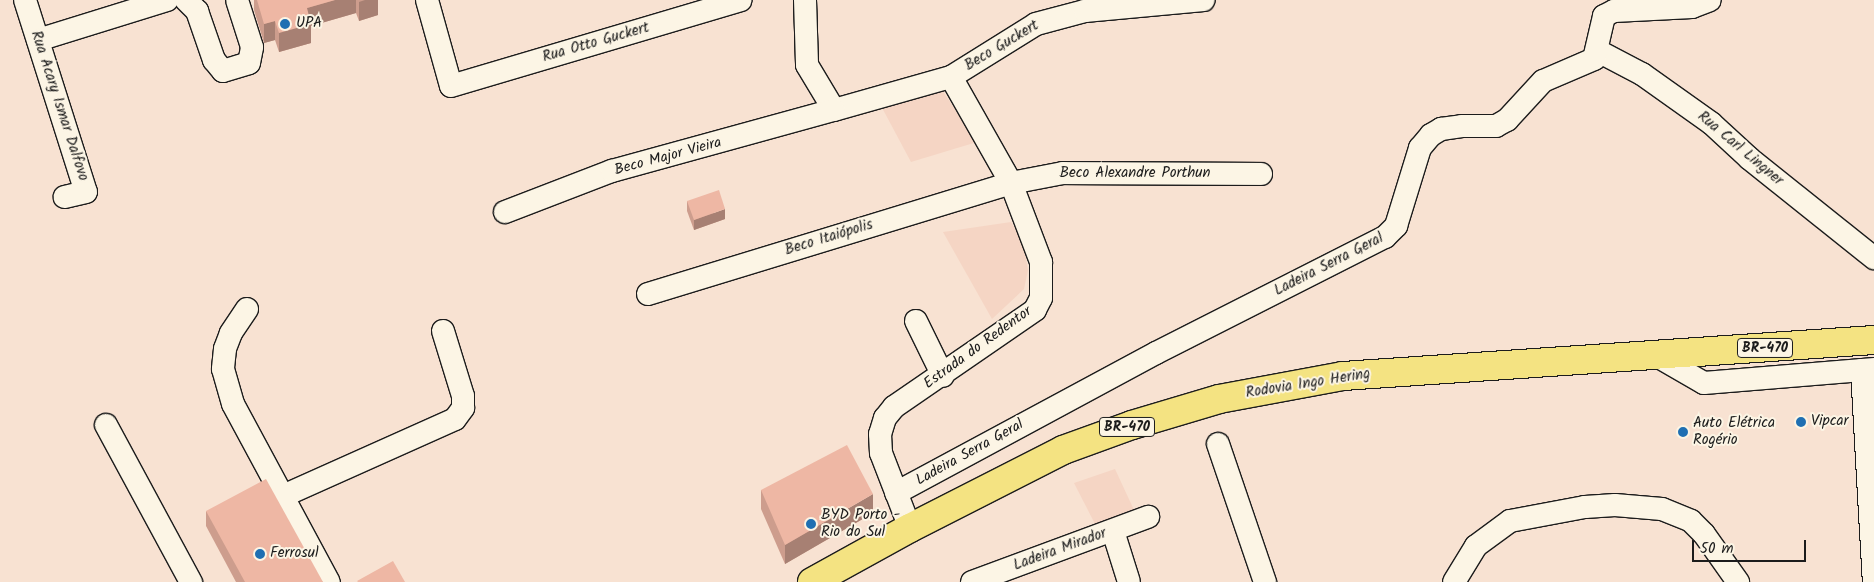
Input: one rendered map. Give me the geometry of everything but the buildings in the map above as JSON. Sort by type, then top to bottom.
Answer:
[{"type":"highway","name":"Rodovia Ingo Hering","points":[[812,582],[910,528],[1063,450],[1132,425],[1219,399],[1343,376],[1874,340]]},
{"type":"street","name":"Rua Acary Ismar Dalfovo","points":[[25,0],[86,192],[65,197]]},
{"type":"street","points":[[38,40],[168,0]]},
{"type":"street","points":[[186,0],[197,11],[214,60],[223,72],[249,63],[252,47],[237,0]]},
{"type":"street","name":"Rua Otto Guckert","points":[[427,0],[451,86],[741,0]]},
{"type":"street","points":[[804,0],[807,65],[834,110],[951,77]]},
{"type":"street","name":"Beco Guckert","points":[[951,77],[1036,24],[1085,11],[1203,0]]},
{"type":"street","points":[[1598,51],[1604,16],[1614,11],[1676,9],[1710,0]]},
{"type":"street","name":"Rua Carl Lingner","points":[[1598,51],[1642,74],[1711,123],[1750,159],[1874,258]]},
{"type":"street","name":"Ladeira Serra Geral","points":[[896,493],[1149,357],[1373,245],[1396,226],[1420,148],[1431,134],[1441,129],[1462,126],[1496,126],[1507,120],[1543,81],[1586,65],[1598,51]]},
{"type":"street","name":"Estrada do Redentor","points":[[910,528],[881,453],[880,434],[885,418],[894,407],[943,376],[1035,310],[1041,298],[1041,262],[1011,183],[951,77]]},
{"type":"street","name":"Beco Major Vieira","points":[[505,212],[612,171],[834,110]]},
{"type":"street","name":"Beco Alexandre Porthun","points":[[1011,183],[1062,173],[1261,174]]},
{"type":"street","name":"Beco Itaiópolis","points":[[648,294],[1011,183]]},
{"type":"street","points":[[247,309],[231,333],[223,369],[233,404],[329,582]]},
{"type":"street","points":[[916,321],[943,376]]},
{"type":"street","points":[[283,496],[455,419],[462,408],[463,396],[443,332]]},
{"type":"street","points":[[1657,356],[1704,383],[1868,369],[1874,582]]},
{"type":"street","points":[[106,425],[191,582]]},
{"type":"street","points":[[1218,444],[1265,582]]},
{"type":"street","points":[[1454,582],[1476,546],[1510,521],[1585,507],[1615,506],[1662,509],[1691,521],[1704,534],[1738,582]]},
{"type":"street","name":"Ladeira Mirador","points":[[972,582],[1148,517]]},
{"type":"street","points":[[1113,531],[1129,582]]},
{"type":"shaded area","points":[[940,87],[977,142],[911,162],[880,104]]},
{"type":"shaded area","points":[[1011,222],[1023,242],[1028,270],[1024,289],[992,319],[943,232]]},
{"type":"shaded area","points":[[1115,469],[1134,510],[1095,524],[1074,483]]},
{"type":"place","name":"UPA","points":[[285,24]]},
{"type":"place","name":"Vipcar","points":[[1801,422]]},
{"type":"place","name":"Auto Elétrica Rogério","points":[[1683,432]]},
{"type":"place","name":"BYD Porto - Rio do Sul","points":[[811,524]]},
{"type":"place","name":"Ferrosul","points":[[260,554]]}]
